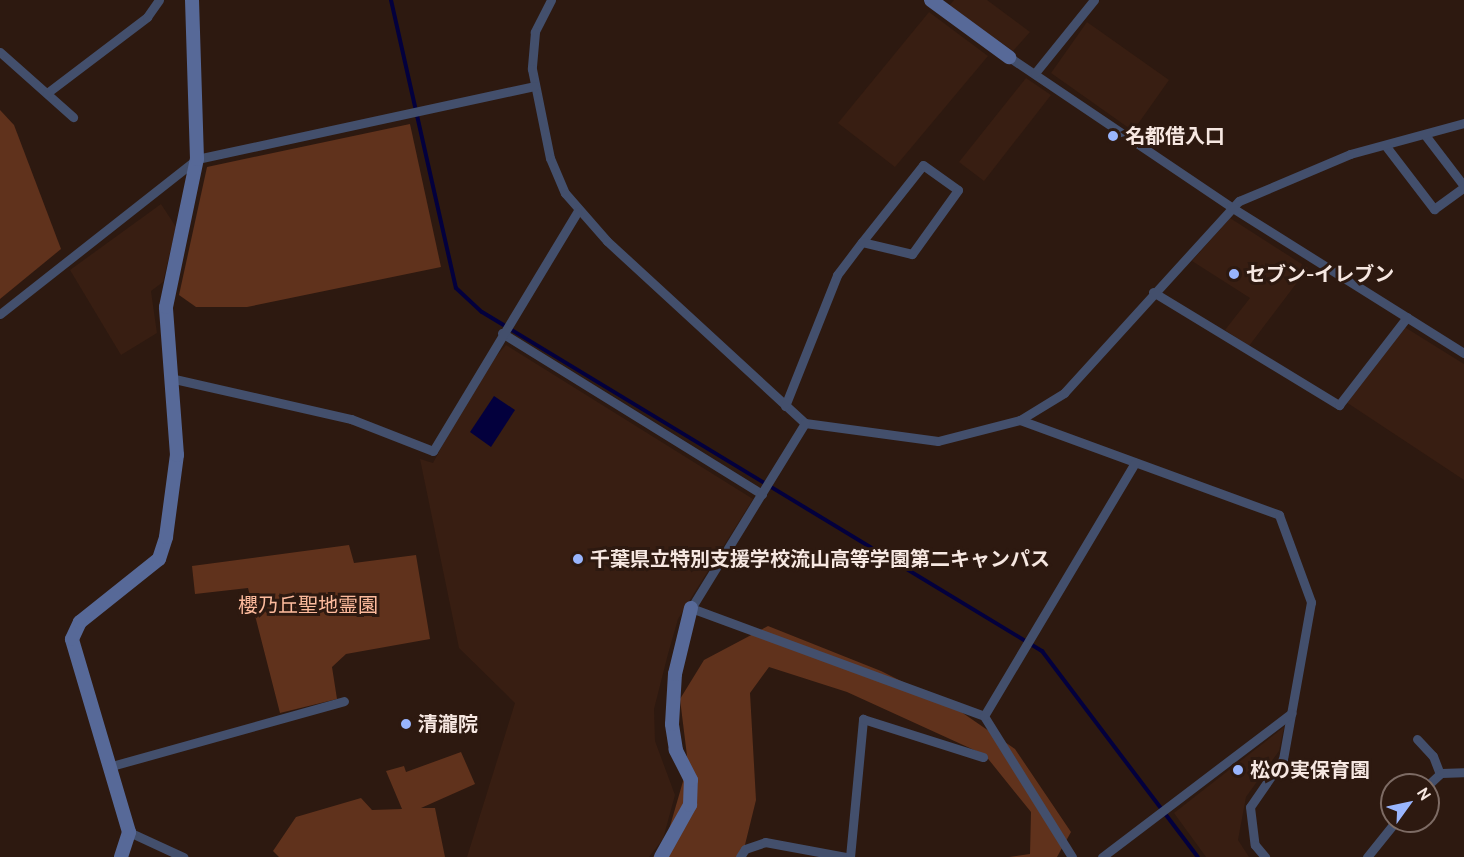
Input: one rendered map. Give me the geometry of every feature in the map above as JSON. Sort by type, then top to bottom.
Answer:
[{"type":"street","points":[[47,93],[147,17],[159,0]]},
{"type":"street","points":[[122,857],[129,832],[72,639],[80,622],[159,559],[177,455],[166,307],[197,159],[192,0]]},
{"type":"street","points":[[551,0],[535,32],[534,86],[550,158],[577,212],[805,423],[938,441],[1020,420],[1064,393],[1231,207],[1320,165],[1464,123]]},
{"type":"street","points":[[931,0],[1009,57],[1231,207],[1464,353]]},
{"type":"street","points":[[1035,74],[1094,0]]},
{"type":"street","points":[[0,52],[73,117]]},
{"type":"street","points":[[0,315],[197,159],[534,86]]},
{"type":"street","points":[[1385,145],[1434,209],[1464,187],[1425,135]]},
{"type":"street","points":[[785,406],[837,275],[862,242],[924,165],[958,190],[912,254],[862,242]]},
{"type":"street","points":[[170,378],[351,419],[433,451],[503,331],[577,212]]},
{"type":"street","points":[[1153,292],[1339,405],[1407,317]]},
{"type":"street","points":[[503,331],[763,492]]},
{"type":"street","points":[[1020,420],[1273,511],[1288,528],[1311,602],[1283,759],[1250,807],[1254,840],[1266,857]]},
{"type":"street","points":[[662,857],[690,805],[691,780],[676,750],[672,724],[675,674],[691,608],[805,423]]},
{"type":"street","points":[[984,716],[1135,463]]},
{"type":"street","points":[[691,608],[984,716],[1072,857]]},
{"type":"street","points":[[108,767],[344,701]]},
{"type":"street","points":[[1102,857],[1293,713]]},
{"type":"street","points":[[740,857],[765,842],[848,857],[863,719],[983,757]]},
{"type":"street","points":[[1417,739],[1433,756],[1440,773]]},
{"type":"street","points":[[1440,774],[1464,772]]},
{"type":"street","points":[[129,832],[183,857]]},
{"type":"street","points":[[1367,857],[1386,833]]},
{"type":"shaded area","points":[[954,0],[987,0],[1030,32],[1013,51],[949,6]]},
{"type":"shaded area","points":[[929,12],[988,56],[895,167],[838,123]]},
{"type":"shaded area","points":[[1087,22],[1169,80],[1133,131],[1051,73]]},
{"type":"shaded area","points":[[1026,78],[1051,95],[984,181],[959,162]]},
{"type":"shaded area","points":[[161,204],[176,227],[163,282],[151,291],[157,333],[121,355],[70,270]]},
{"type":"shaded area","points":[[1230,218],[1308,268],[1249,346],[1225,330],[1250,298],[1192,261]]},
{"type":"shaded area","points":[[1403,326],[1464,364],[1464,480],[1346,402]]},
{"type":"shaded area","name":"千葉県立特別支援学校流山高等学園第二キャンパス","points":[[506,345],[753,499],[678,619],[654,709],[655,741],[675,795],[663,839],[649,857],[467,857],[515,703],[459,648],[420,459],[433,463],[480,375]]},
{"type":"shaded area","points":[[494,396],[515,410],[491,447],[470,432]]},
{"type":"shaded area","points":[[1284,727],[1279,751],[1246,797],[1238,840],[1249,857],[1206,857],[1174,813]]},
{"type":"green space","points":[[0,110],[14,125],[61,249],[0,299]]},
{"type":"green space","points":[[410,124],[441,267],[247,307],[196,307],[179,295],[207,167]]},
{"type":"green space","name":"櫻乃丘聖地霊園","points":[[349,545],[354,563],[416,555],[430,639],[346,654],[332,667],[337,699],[280,713],[248,588],[195,594],[192,566]]},
{"type":"green space","points":[[768,626],[881,671],[957,709],[1015,749],[1071,832],[1057,857],[1009,857],[1030,854],[1031,812],[985,755],[847,692],[769,667],[750,693],[756,800],[742,857],[653,857],[666,840],[688,764],[680,699],[704,660]]},
{"type":"green space","points":[[461,752],[475,784],[421,808],[435,808],[445,857],[279,857],[273,851],[296,817],[361,798],[372,810],[402,809],[386,771],[404,766],[406,772]]},
{"type":"waterway","points":[[391,0],[456,288],[482,312],[1042,651],[1198,857]]},
{"type":"place","name":"名都借入口","points":[[1113,136]]},
{"type":"place","name":"セブン-イレブン","points":[[1234,274]]},
{"type":"place","name":"千葉県立特別支援学校流山高等学園第二キャンパス","points":[[578,559]]},
{"type":"place","name":"清瀧院","points":[[406,724]]},
{"type":"place","name":"松の実保育園","points":[[1238,770]]}]
